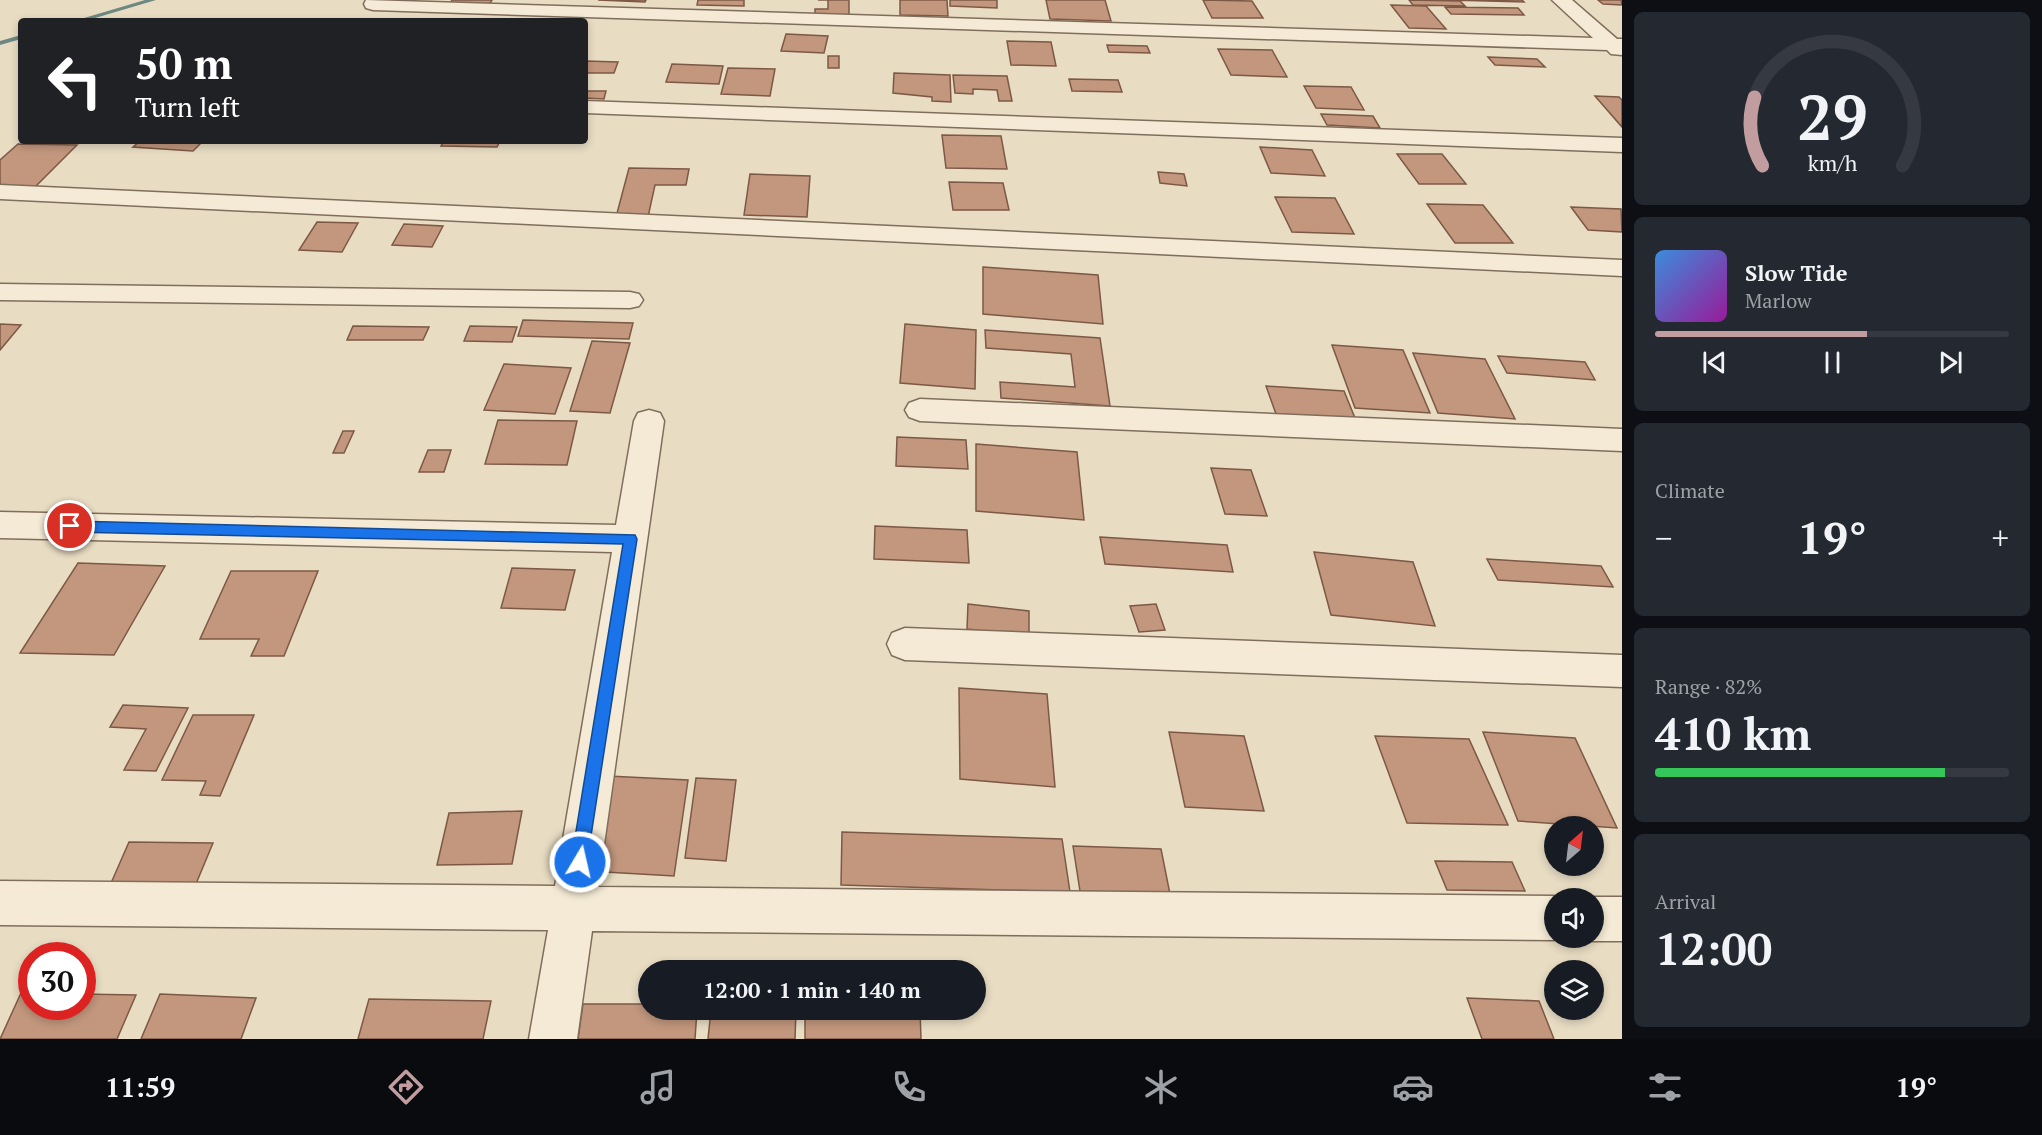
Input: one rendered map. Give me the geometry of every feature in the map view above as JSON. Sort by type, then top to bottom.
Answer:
[{"type":"street","points":[[1561,0],[1619,48]]},
{"type":"street","points":[[373,4],[1619,48]]},
{"type":"street","points":[[588,107],[1622,145]]},
{"type":"street","points":[[0,192],[1622,268]]},
{"type":"street","points":[[0,292],[630,300]]},
{"type":"street","points":[[920,410],[1622,440]]},
{"type":"street","points":[[553,1039],[649,421]]},
{"type":"street","points":[[0,525],[630,539]]},
{"type":"street","points":[[905,644],[1622,671]]},
{"type":"street","points":[[0,903],[1544,918]]},
{"type":"street","points":[[1604,919],[1622,919]]},
{"type":"building","points":[[452,0],[492,0],[489,5],[450,4]]},
{"type":"building","points":[[598,0],[646,0],[645,2]]},
{"type":"building","points":[[698,0],[744,0],[744,6],[697,5]]},
{"type":"building","points":[[828,0],[849,0],[849,16],[815,16],[815,9],[828,9]]},
{"type":"building","points":[[900,0],[947,0],[948,16],[900,15]]},
{"type":"building","points":[[950,0],[997,0],[997,8],[950,6]]},
{"type":"building","points":[[1046,0],[1105,0],[1111,21],[1050,19]]},
{"type":"building","points":[[1203,0],[1252,1],[1263,18],[1212,18]]},
{"type":"building","points":[[1409,0],[1460,1],[1465,6],[1413,5]]},
{"type":"building","points":[[1448,0],[1522,0],[1524,2]]},
{"type":"building","points":[[1598,0],[1621,0],[1622,5],[1603,4]]},
{"type":"building","points":[[1391,5],[1426,6],[1446,29],[1409,28]]},
{"type":"building","points":[[1445,7],[1518,8],[1524,15],[1451,14]]},
{"type":"building","points":[[786,34],[828,36],[824,53],[781,51]]},
{"type":"building","points":[[1007,41],[1051,42],[1056,66],[1011,65]]},
{"type":"building","points":[[1107,45],[1147,46],[1150,53],[1109,52]]},
{"type":"building","points":[[1218,49],[1272,50],[1287,77],[1231,75]]},
{"type":"building","points":[[828,56],[839,56],[839,68],[828,68]]},
{"type":"building","points":[[1488,57],[1537,59],[1545,67],[1495,65]]},
{"type":"building","points":[[588,61],[618,62],[614,73],[588,73]]},
{"type":"building","points":[[672,64],[723,66],[719,84],[666,82]]},
{"type":"building","points":[[728,68],[775,69],[770,96],[721,94]]},
{"type":"building","points":[[894,73],[950,75],[951,102],[932,101],[932,97],[893,93]]},
{"type":"building","points":[[953,75],[1007,76],[1012,101],[999,101],[997,90],[973,89],[973,94],[955,93]]},
{"type":"building","points":[[1069,79],[1118,80],[1122,92],[1072,91]]},
{"type":"building","points":[[1304,86],[1351,87],[1364,110],[1316,108]]},
{"type":"building","points":[[588,91],[606,91],[604,99],[588,98]]},
{"type":"building","points":[[1595,96],[1619,97],[1622,100],[1622,127]]},
{"type":"building","points":[[1321,114],[1373,116],[1380,128],[1327,125]]},
{"type":"building","points":[[942,135],[1001,136],[1007,169],[946,168]]},
{"type":"building","points":[[18,144],[77,145],[35,187],[0,186],[0,160]]},
{"type":"building","points":[[136,144],[200,144],[193,151],[133,147]]},
{"type":"building","points":[[442,144],[498,144],[497,147],[441,146]]},
{"type":"building","points":[[1260,147],[1312,150],[1325,176],[1271,173]]},
{"type":"building","points":[[1397,154],[1442,154],[1466,184],[1419,184]]},
{"type":"building","points":[[629,168],[689,169],[686,185],[655,185],[648,217],[616,217]]},
{"type":"building","points":[[1158,172],[1184,174],[1187,186],[1160,183]]},
{"type":"building","points":[[750,174],[810,176],[807,217],[744,215]]},
{"type":"building","points":[[949,182],[1003,183],[1009,210],[953,210]]},
{"type":"building","points":[[1275,197],[1335,198],[1354,234],[1292,232]]},
{"type":"building","points":[[1427,204],[1483,205],[1513,243],[1455,243]]},
{"type":"building","points":[[1571,207],[1621,209],[1622,232],[1588,230]]},
{"type":"building","points":[[317,222],[358,223],[342,252],[299,250]]},
{"type":"building","points":[[404,224],[443,226],[432,247],[392,245]]},
{"type":"building","points":[[983,267],[1098,275],[1103,324],[983,314]]},
{"type":"building","points":[[523,320],[633,323],[629,339],[518,336]]},
{"type":"building","points":[[0,324],[21,325],[0,350]]},
{"type":"building","points":[[905,324],[976,330],[975,389],[900,383]]},
{"type":"building","points":[[353,326],[429,327],[423,340],[347,340]]},
{"type":"building","points":[[470,326],[517,327],[512,342],[464,341]]},
{"type":"building","points":[[985,330],[1100,338],[1110,406],[1001,398],[1000,382],[1075,387],[1071,354],[986,348]]},
{"type":"building","points":[[592,341],[630,343],[610,413],[570,411]]},
{"type":"building","points":[[1332,345],[1403,350],[1430,413],[1355,408]]},
{"type":"building","points":[[1413,353],[1485,359],[1515,419],[1438,413]]},
{"type":"building","points":[[1498,356],[1585,362],[1595,380],[1507,373]]},
{"type":"building","points":[[504,364],[571,368],[555,414],[484,410]]},
{"type":"building","points":[[1266,386],[1344,391],[1355,418],[1276,414]]},
{"type":"building","points":[[498,420],[577,421],[567,465],[485,464]]},
{"type":"building","points":[[343,431],[354,431],[344,453],[333,453]]},
{"type":"building","points":[[897,437],[966,440],[968,469],[896,466]]},
{"type":"building","points":[[976,444],[1077,452],[1084,520],[976,511]]},
{"type":"building","points":[[428,450],[451,450],[444,472],[419,472]]},
{"type":"building","points":[[1211,468],[1251,470],[1267,516],[1225,514]]},
{"type":"building","points":[[875,526],[967,530],[969,563],[874,559]]},
{"type":"building","points":[[1100,537],[1227,545],[1233,572],[1105,564]]},
{"type":"building","points":[[1314,552],[1413,562],[1435,626],[1331,615]]},
{"type":"building","points":[[1487,559],[1601,566],[1613,587],[1498,580]]},
{"type":"building","points":[[78,563],[165,566],[114,655],[20,653]]},
{"type":"building","points":[[512,568],[575,570],[565,610],[501,608]]},
{"type":"building","points":[[231,571],[318,571],[284,656],[251,656],[259,639],[200,639]]},
{"type":"building","points":[[968,604],[1029,611],[1029,636],[967,629]]},
{"type":"building","points":[[1156,604],[1165,630],[1139,632],[1130,606]]},
{"type":"building","points":[[959,688],[1047,694],[1055,787],[960,779]]},
{"type":"building","points":[[123,705],[188,708],[156,771],[124,770],[146,729],[110,727]]},
{"type":"building","points":[[193,715],[254,715],[220,796],[200,795],[206,781],[162,780]]},
{"type":"building","points":[[1169,732],[1244,736],[1264,811],[1185,807]]},
{"type":"building","points":[[1483,732],[1575,738],[1617,828],[1604,827],[1604,816],[1544,816],[1544,823],[1518,821]]},
{"type":"building","points":[[1375,736],[1469,739],[1508,825],[1407,823]]},
{"type":"building","points":[[608,776],[688,780],[674,876],[588,871]]},
{"type":"building","points":[[696,778],[736,780],[726,861],[685,858]]},
{"type":"building","points":[[522,811],[512,864],[437,865],[449,813]]},
{"type":"building","points":[[842,832],[1062,839],[1070,892],[841,885]]},
{"type":"building","points":[[129,842],[213,843],[193,891],[108,890]]},
{"type":"building","points":[[1073,846],[1161,849],[1170,894],[1080,891]]},
{"type":"building","points":[[1435,861],[1512,862],[1525,891],[1447,890]]},
{"type":"building","points":[[96,994],[136,995],[117,1039],[0,1039],[18,1000],[18,1020],[96,1020]]},
{"type":"building","points":[[160,994],[256,998],[241,1039],[141,1039]]},
{"type":"building","points":[[1467,998],[1539,1001],[1544,1020],[1546,1020],[1554,1039],[1482,1039]]},
{"type":"building","points":[[369,999],[491,1001],[483,1039],[358,1039]]},
{"type":"building","points":[[583,1004],[638,1004],[638,1020],[696,1020],[695,1039],[578,1039]]},
{"type":"building","points":[[710,1020],[796,1020],[795,1039],[708,1039]]},
{"type":"building","points":[[805,1020],[920,1020],[921,1039],[805,1039]]},
{"type":"waterway","points":[[88,18],[153,0]]},
{"type":"waterway","points":[[0,43],[18,38]]},
{"type":"route","points":[[70,526],[630,539],[580,862]]}]
